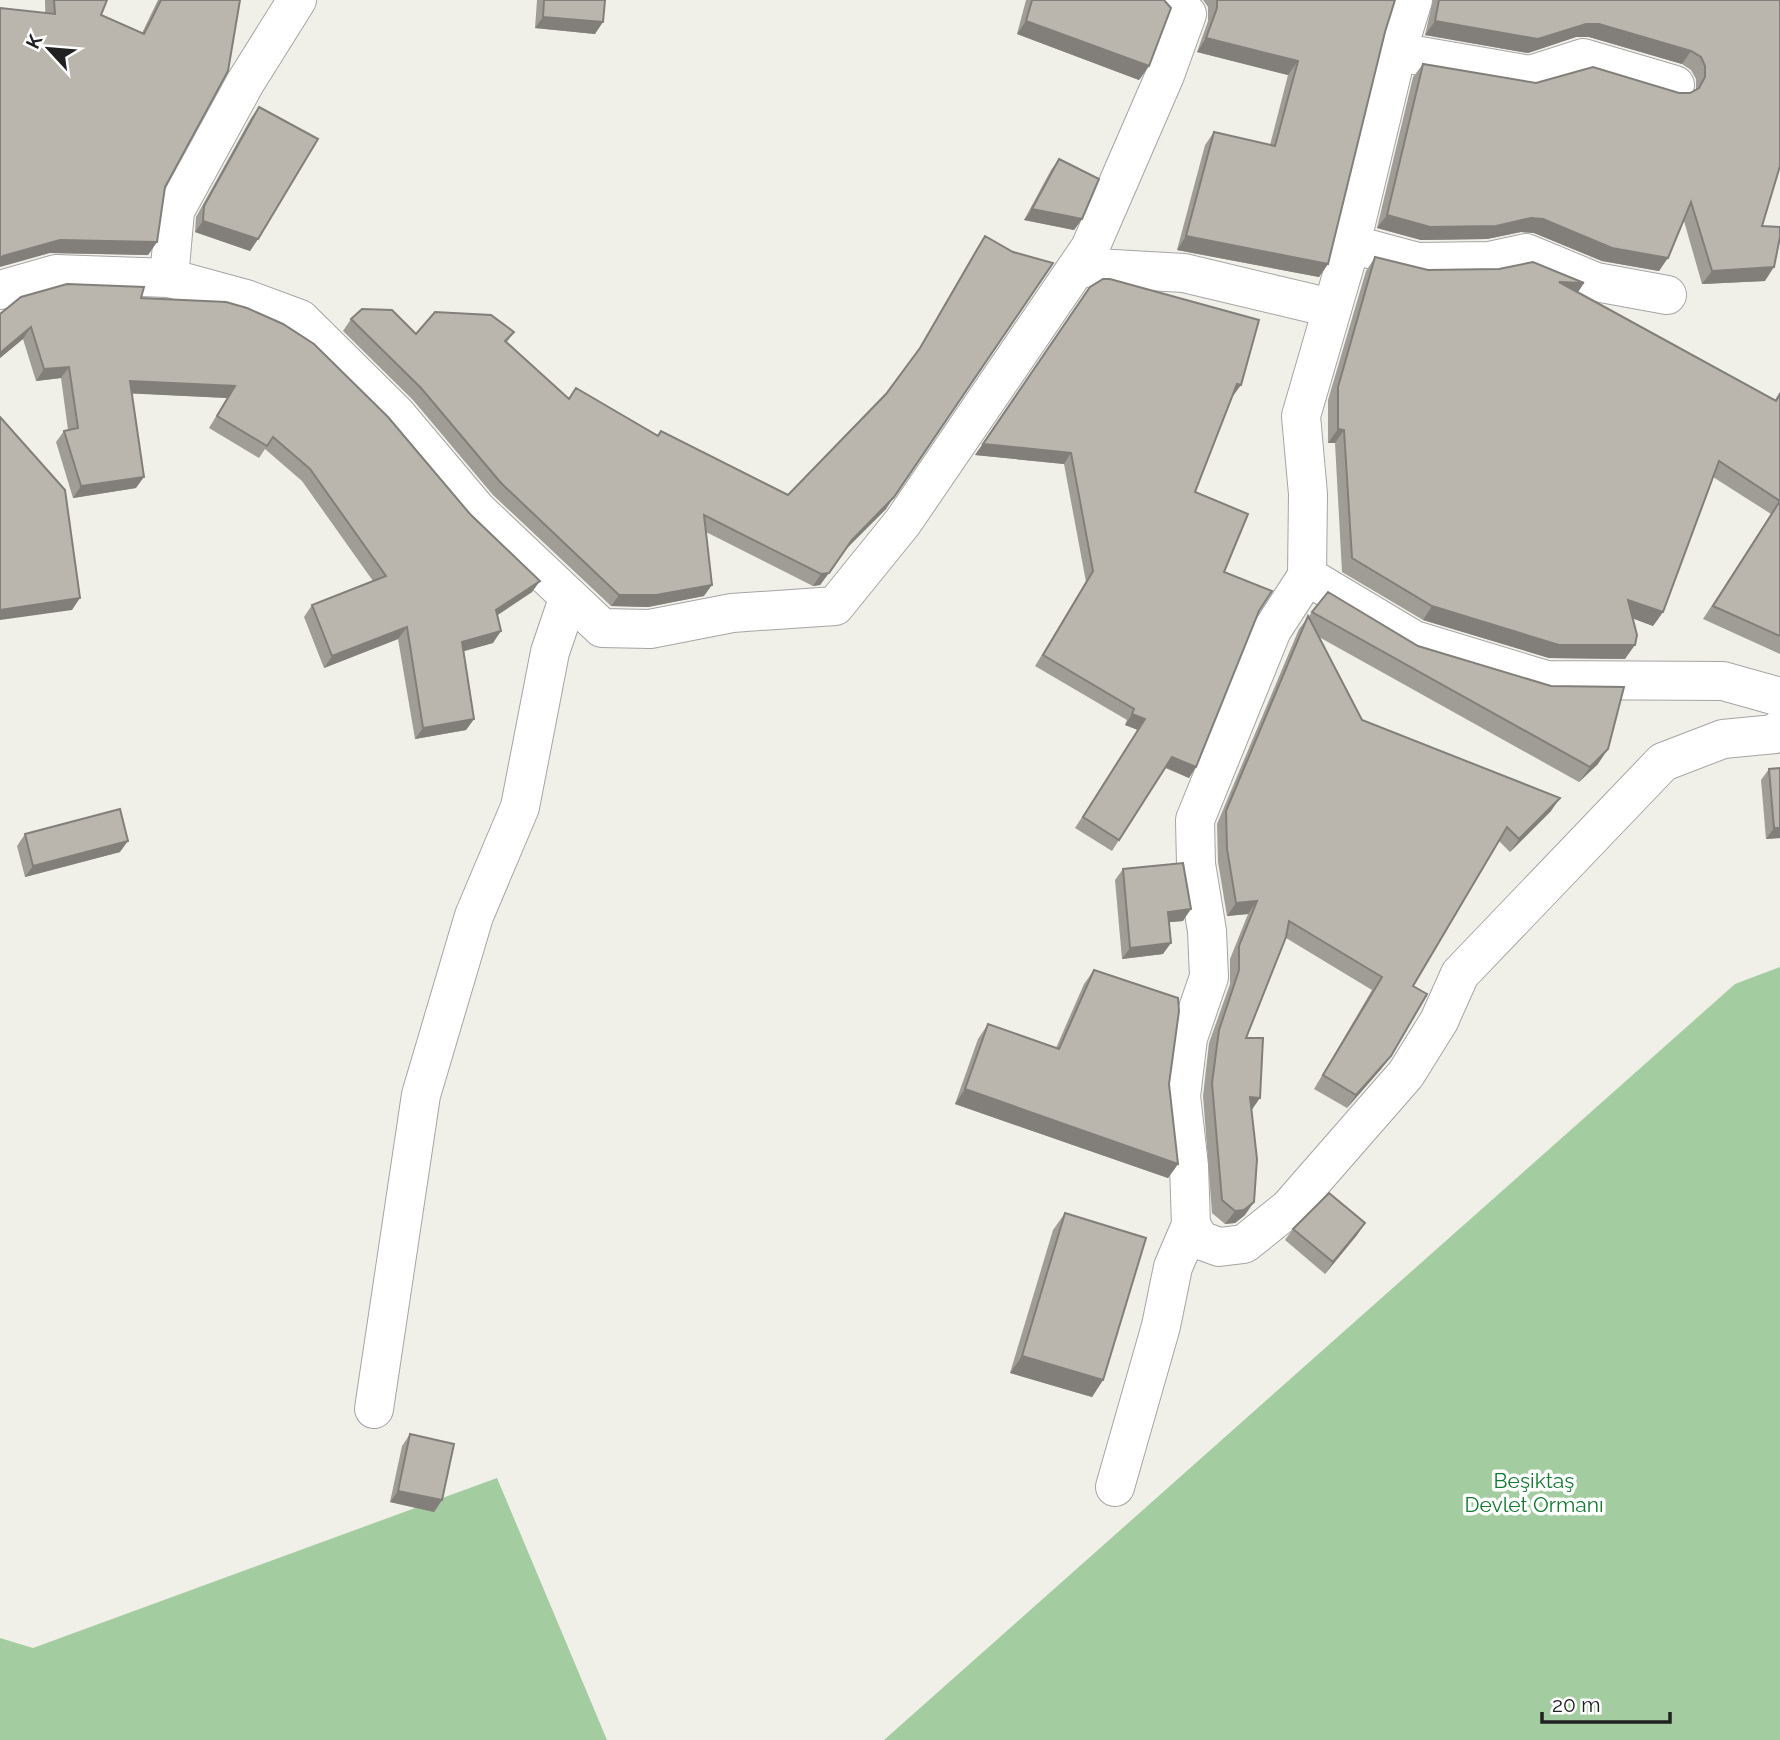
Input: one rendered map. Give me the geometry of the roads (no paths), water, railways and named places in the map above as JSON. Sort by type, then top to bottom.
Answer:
[{"type":"street","points":[[169,278],[175,211],[245,83],[297,0]]},
{"type":"street","points":[[0,290],[56,274],[169,278],[246,299],[300,319],[396,414],[477,510],[568,599],[602,628],[650,629],[732,612],[835,606],[903,522],[1090,248],[1160,87],[1188,14],[1170,0]]},
{"type":"street","points":[[1115,1487],[1161,1326],[1173,1267],[1191,1225],[1189,1166],[1181,1096],[1188,1038],[1209,977],[1207,931],[1196,864],[1195,820],[1272,630],[1307,576],[1308,494],[1301,416],[1351,244],[1397,52],[1413,0]]},
{"type":"street","points":[[1397,52],[1530,75],[1583,58],[1675,85]]},
{"type":"street","points":[[1351,244],[1418,262],[1489,261],[1526,253],[1596,282],[1667,295]]},
{"type":"street","points":[[1078,267],[1184,273],[1331,308]]},
{"type":"street","points":[[1307,576],[1414,640],[1546,680],[1723,681],[1780,697]]},
{"type":"street","points":[[374,1409],[421,1095],[474,916],[520,807],[550,652],[568,599]]},
{"type":"street","points":[[1191,1225],[1199,1240],[1219,1247],[1244,1244],[1289,1209],[1406,1074],[1439,1021],[1460,974],[1664,762],[1723,739],[1775,734],[1780,729]]},
{"type":"park label","name":"Beşiktaş Devlet Ormanı","points":[[1534,1493]]}]
